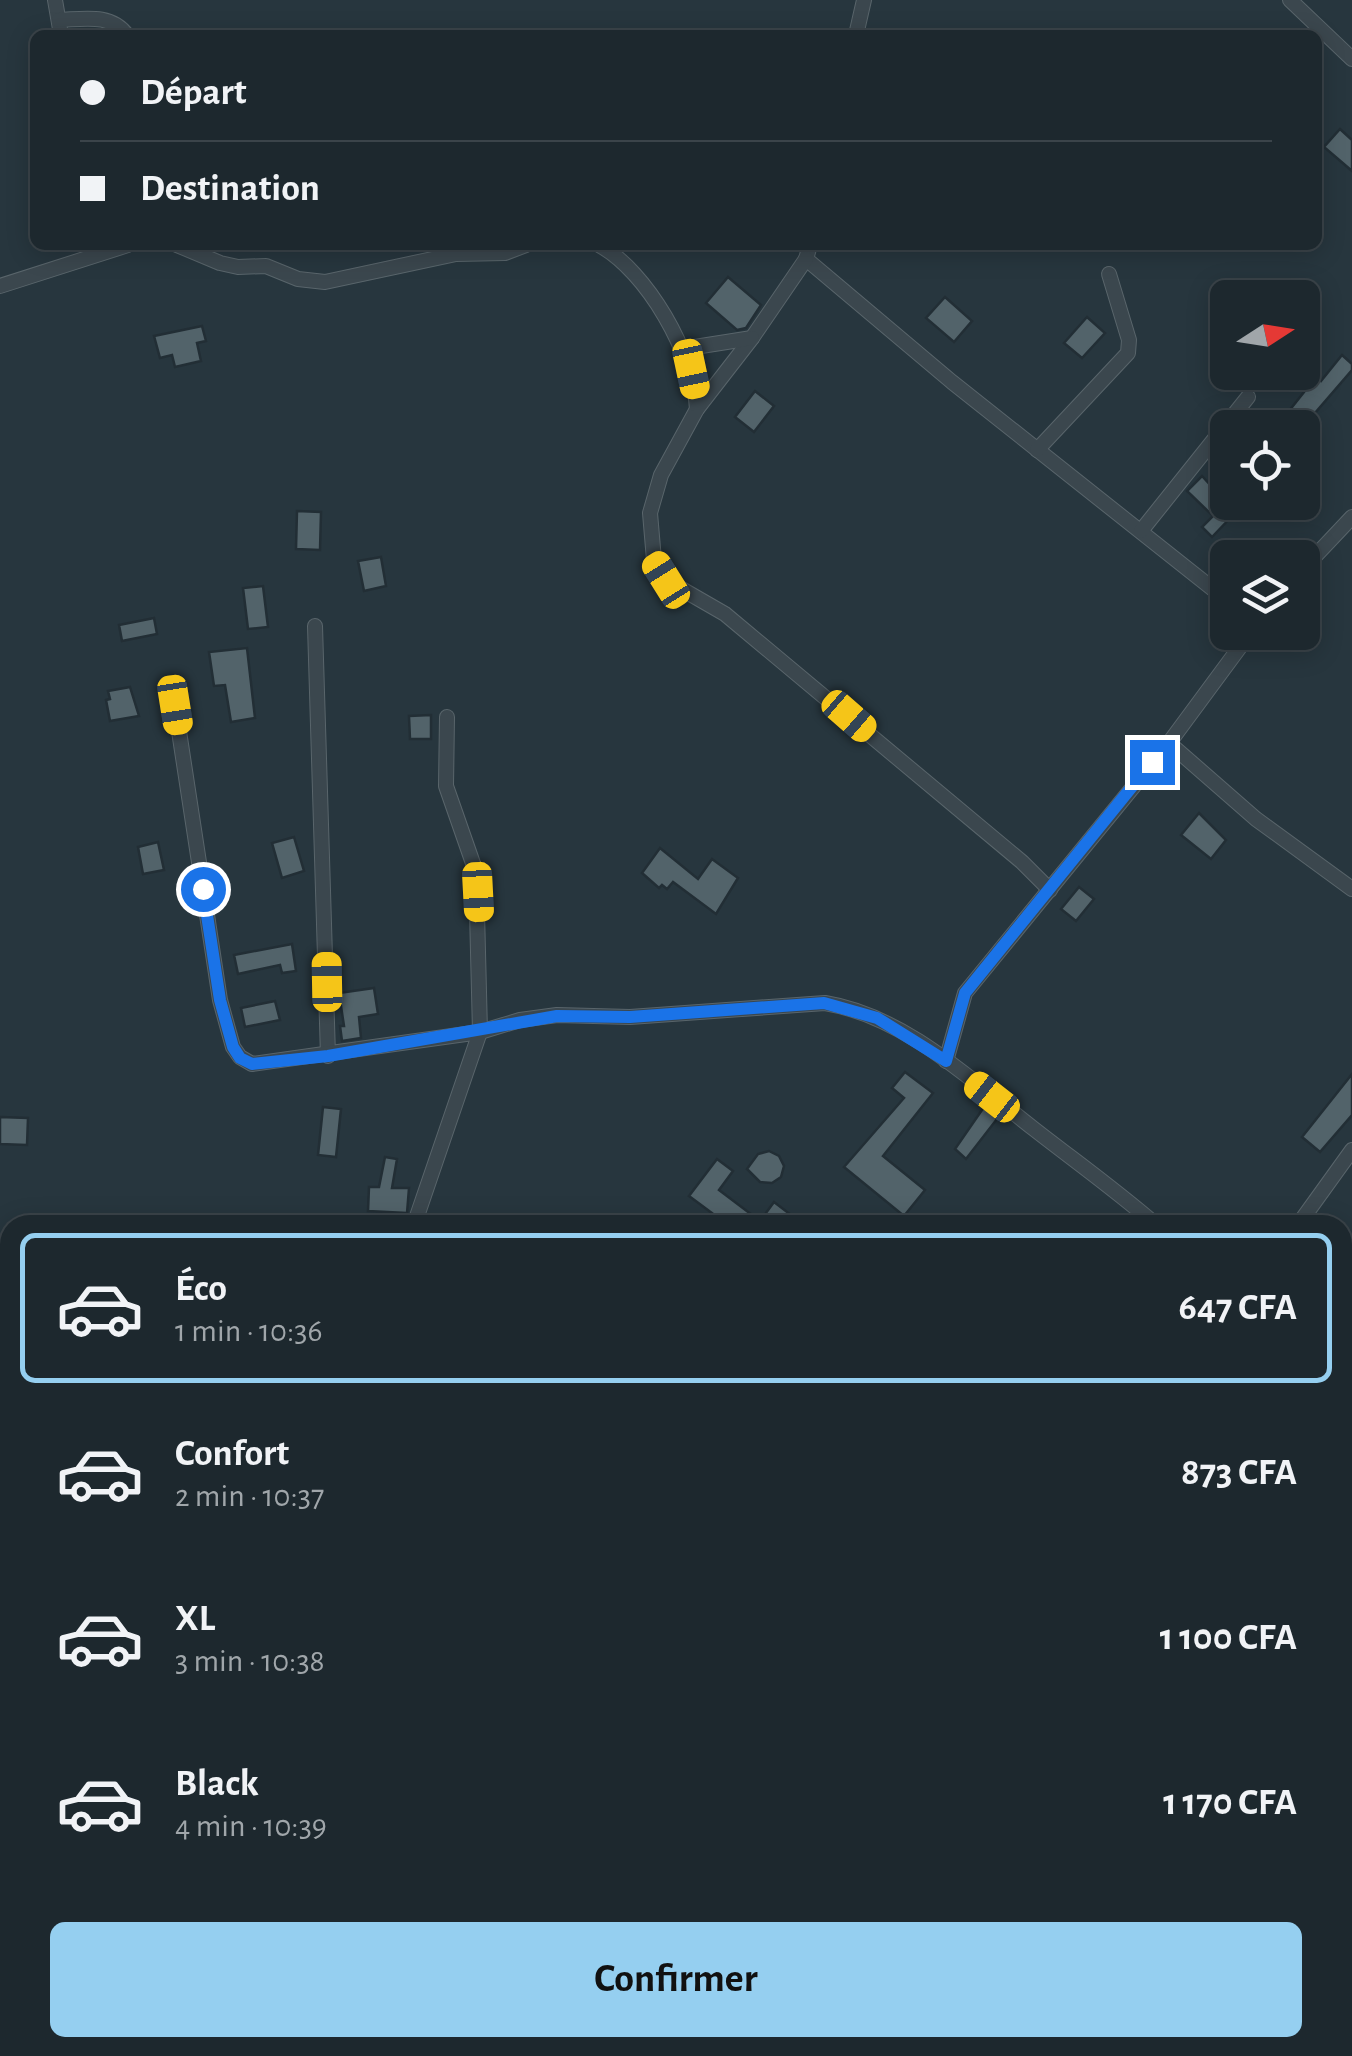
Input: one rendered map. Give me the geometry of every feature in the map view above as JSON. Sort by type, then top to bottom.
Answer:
[{"type":"street","points":[[55,0],[60,28],[104,19],[123,30]]},
{"type":"street","points":[[857,30],[864,0]]},
{"type":"street","points":[[1290,0],[1322,30]]},
{"type":"street","points":[[1322,30],[1352,59]]},
{"type":"street","points":[[204,251],[238,267],[266,266],[298,280],[324,282],[456,254],[511,250]]},
{"type":"street","points":[[606,250],[630,266],[682,349],[691,369],[697,408]]},
{"type":"street","points":[[0,286],[86,251]]},
{"type":"street","points":[[1050,890],[725,614],[666,580],[654,560],[650,513],[661,475],[697,408],[752,338],[808,252],[1037,450],[1210,586]]},
{"type":"street","points":[[1037,450],[1128,353],[1129,340],[1109,274]]},
{"type":"street","points":[[682,349],[752,338]]},
{"type":"street","points":[[1141,531],[1248,397]]},
{"type":"street","points":[[1320,554],[1348,528]]},
{"type":"street","points":[[315,626],[328,1056]]},
{"type":"street","points":[[946,1061],[965,993],[1169,744],[1237,650]]},
{"type":"street","points":[[175,705],[220,1000],[233,1047],[240,1058],[252,1064],[328,1056],[557,1016],[630,1017],[824,1003],[877,1018],[946,1061],[1138,1215]]},
{"type":"street","points":[[417,1215],[480,1032],[476,872],[446,786],[447,717]]},
{"type":"street","points":[[1169,744],[1256,819],[1352,889]]},
{"type":"street","points":[[1305,1215],[1352,1150]]},
{"type":"building","points":[[1340,129],[1352,140],[1352,171],[1324,147]]},
{"type":"building","points":[[728,277],[761,305],[746,328],[737,330],[706,303]]},
{"type":"building","points":[[945,297],[972,321],[954,342],[926,318]]},
{"type":"building","points":[[1087,317],[1105,333],[1082,358],[1064,343]]},
{"type":"building","points":[[202,326],[206,341],[197,343],[201,361],[175,367],[172,355],[160,358],[154,336]]},
{"type":"building","points":[[1342,355],[1352,364],[1352,370],[1318,410],[1290,410],[1306,390],[1320,390],[1321,381]]},
{"type":"building","points":[[755,391],[774,406],[754,432],[735,417]]},
{"type":"building","points":[[1202,476],[1210,485],[1210,513],[1187,491]]},
{"type":"building","points":[[297,511],[321,512],[320,550],[296,549]]},
{"type":"building","points":[[1210,519],[1228,520],[1212,537],[1202,527]]},
{"type":"building","points":[[381,557],[386,586],[364,591],[358,561]]},
{"type":"building","points":[[263,586],[268,627],[248,629],[243,588]]},
{"type":"building","points":[[154,618],[157,634],[122,641],[119,625]]},
{"type":"building","points":[[247,648],[255,718],[231,722],[225,685],[214,686],[209,652]]},
{"type":"building","points":[[130,687],[139,716],[110,721],[108,691]]},
{"type":"building","points":[[431,715],[431,739],[410,739],[409,716]]},
{"type":"building","points":[[1199,813],[1226,840],[1211,859],[1181,835]]},
{"type":"building","points":[[294,837],[304,871],[282,878],[272,843]]},
{"type":"building","points":[[158,842],[164,870],[143,874],[138,847]]},
{"type":"building","points":[[660,848],[698,879],[712,859],[738,878],[716,914],[673,882],[667,889],[662,885],[659,888],[642,873]]},
{"type":"building","points":[[1079,887],[1094,899],[1076,921],[1061,909]]},
{"type":"building","points":[[292,944],[296,971],[282,973],[280,965],[238,974],[234,955]]},
{"type":"building","points":[[374,988],[378,1014],[359,1017],[361,1038],[342,1041],[339,993]]},
{"type":"building","points":[[275,1001],[280,1020],[245,1027],[241,1008]]},
{"type":"building","points":[[905,1072],[933,1093],[883,1156],[925,1190],[905,1215],[844,1167],[904,1098],[892,1088]]},
{"type":"building","points":[[1352,1074],[1352,1115],[1320,1152],[1302,1137]]},
{"type":"building","points":[[323,1107],[341,1109],[336,1157],[318,1155]]},
{"type":"building","points":[[984,1107],[997,1119],[966,1159],[955,1149]]},
{"type":"building","points":[[0,1117],[28,1118],[27,1145],[0,1144]]},
{"type":"building","points":[[769,1151],[779,1156],[784,1166],[781,1177],[772,1183],[760,1182],[747,1169],[758,1154]]},
{"type":"building","points":[[385,1157],[397,1159],[392,1188],[409,1188],[407,1213],[368,1211],[369,1187],[379,1187]]},
{"type":"building","points":[[717,1159],[733,1171],[719,1190],[752,1215],[715,1215],[689,1196]]},
{"type":"building","points":[[774,1202],[791,1215],[764,1215]]},
{"type":"route","points":[[203,889],[220,1000],[233,1047],[240,1058],[252,1064],[328,1056],[557,1016],[630,1017],[824,1003],[850,1007],[877,1018],[946,1061],[965,993],[1152,762]]}]
